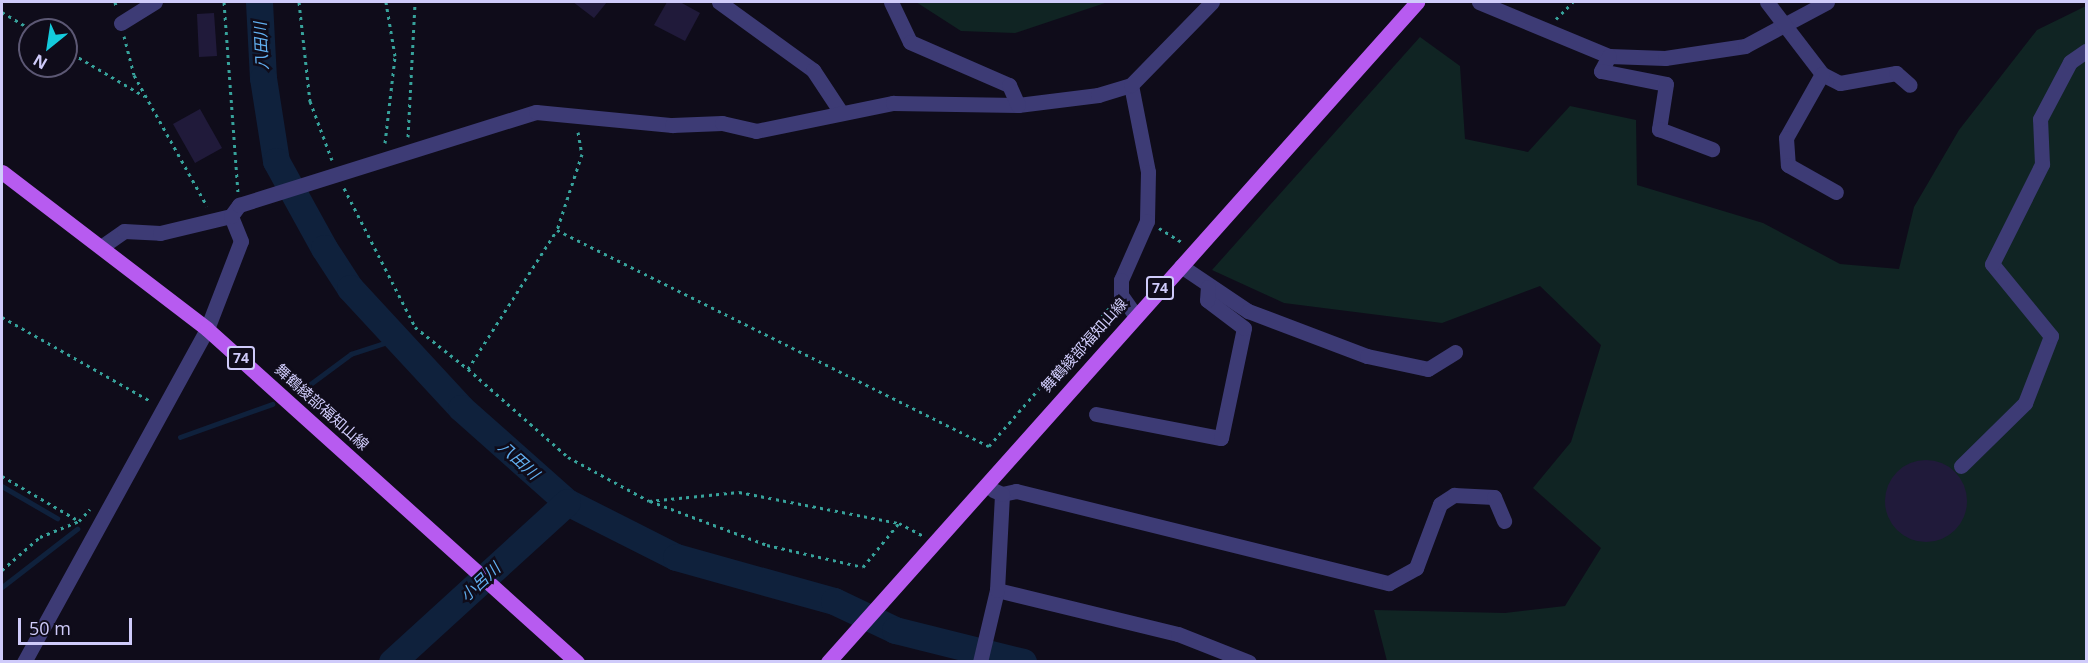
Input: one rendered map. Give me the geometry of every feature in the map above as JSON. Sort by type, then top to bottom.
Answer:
[{"type":"main road","name":"舞鶴綾部福知山線","points":[[828,662],[983,482],[1181,266],[1417,2]]},
{"type":"main road","name":"舞鶴綾部福知山線","points":[[2,172],[104,245],[207,329],[577,662]]},
{"type":"street","points":[[121,23],[155,2]]},
{"type":"street","points":[[720,2],[813,70],[840,111]]},
{"type":"street","points":[[891,2],[910,42],[1009,85],[1018,105]]},
{"type":"street","points":[[104,245],[124,231],[160,233],[208,220],[235,210],[259,197],[383,160],[511,116],[575,116],[722,123],[756,131],[840,111],[893,103],[1018,105],[1064,101],[1131,85],[1212,2]]},
{"type":"street","points":[[1479,2],[1544,31],[1609,56],[1665,58],[1745,46],[1827,2]]},
{"type":"street","points":[[1767,2],[1822,74],[1840,83],[1896,73],[1910,85]]},
{"type":"street","points":[[1960,466],[2025,404],[2051,336],[1992,264],[2042,164],[2040,119],[2070,62],[2086,51]]},
{"type":"street","points":[[1609,56],[1601,71],[1666,84],[1659,129],[1712,149]]},
{"type":"street","points":[[1822,74],[1786,138],[1788,165],[1836,192]]},
{"type":"street","points":[[1131,85],[1148,172],[1147,221],[1121,280],[1121,295],[1135,315]]},
{"type":"street","points":[[24,662],[207,329],[241,242],[235,210]]},
{"type":"street","points":[[1181,266],[1208,287],[1288,330],[1393,364],[1428,369],[1455,352]]},
{"type":"street","points":[[1096,414],[1221,438],[1244,328],[1207,300],[1208,287]]},
{"type":"street","points":[[983,482],[1002,494],[1016,491],[1389,583],[1416,568],[1440,504],[1454,495],[1494,497],[1504,521]]},
{"type":"street","points":[[980,662],[997,590],[1002,494]]},
{"type":"street","points":[[997,590],[1178,634],[1249,662]]},
{"type":"path","points":[[115,2],[146,96],[207,200],[208,220]]},
{"type":"path","points":[[224,2],[235,210]]},
{"type":"path","points":[[298,2],[310,101],[332,174],[415,327],[468,369],[568,457],[649,501],[767,545],[862,567],[899,523]]},
{"type":"path","points":[[383,160],[395,56],[386,2]]},
{"type":"path","points":[[407,152],[415,2]]},
{"type":"path","points":[[1544,31],[1573,2]]},
{"type":"path","points":[[2,12],[18,22]]},
{"type":"path","points":[[78,57],[146,96]]},
{"type":"path","points":[[468,369],[556,230],[582,154],[575,116]]},
{"type":"path","points":[[1147,221],[1183,243]]},
{"type":"path","points":[[556,230],[989,446],[1121,295]]},
{"type":"path","points":[[2,317],[164,409]]},
{"type":"path","points":[[2,476],[79,521]]},
{"type":"path","points":[[649,501],[739,492],[899,523],[933,541]]},
{"type":"path","points":[[2,570],[40,537],[79,521],[94,505]]},
{"type":"green space","points":[[916,2],[1108,2],[1015,33],[961,31]]},
{"type":"green space","points":[[2086,6],[2086,661],[1387,661],[1374,610],[1505,613],[1565,606],[1601,548],[1533,488],[1571,442],[1601,345],[1540,286],[1442,323],[1284,303],[1212,270],[1420,37],[1460,66],[1465,139],[1528,152],[1570,106],[1636,120],[1637,185],[1763,223],[1840,264],[1899,269],[1914,207],[1959,130],[2037,30]]},
{"type":"building","points":[[573,2],[607,2],[594,18]]},
{"type":"building","points":[[667,2],[680,2],[700,13],[685,41],[654,25]]},
{"type":"building","points":[[214,13],[217,56],[199,57],[197,14]]},
{"type":"building","points":[[200,109],[222,148],[195,163],[173,124]]},
{"type":"building","points":[[1926,460],[1942,463],[1955,472],[1964,485],[1967,501],[1964,517],[1955,530],[1942,539],[1926,542],[1910,539],[1897,530],[1888,517],[1885,501],[1888,485],[1897,472],[1910,463]]},
{"type":"waterway","name":"八田川","points":[[259,2],[263,78],[276,161],[324,248],[350,288],[461,408],[567,502],[676,557],[834,601],[895,630],[1023,662]]},
{"type":"waterway","points":[[305,388],[351,354],[397,339]]},
{"type":"waterway","points":[[180,437],[272,404]]},
{"type":"waterway","points":[[2,486],[57,518]]},
{"type":"waterway","name":"小呂川","points":[[392,662],[567,502]]},
{"type":"waterway","points":[[2,587],[77,529]]}]
